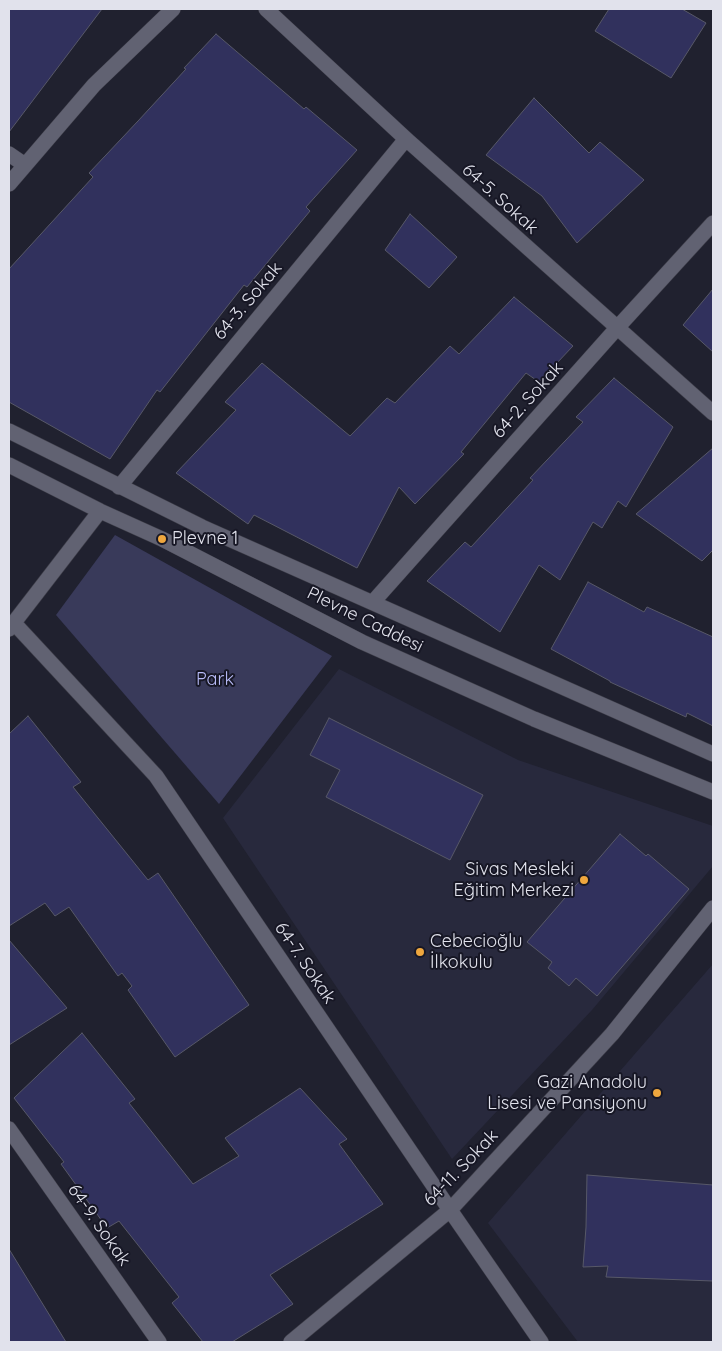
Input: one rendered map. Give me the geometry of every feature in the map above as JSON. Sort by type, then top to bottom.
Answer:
[{"type":"street","points":[[9,184],[94,85],[173,9]]},
{"type":"street","name":"64-5. Sokak","points":[[266,9],[406,139],[713,413]]},
{"type":"street","name":"64-3. Sokak","points":[[119,487],[406,139]]},
{"type":"street","points":[[9,154],[25,165]]},
{"type":"street","name":"64-2. Sokak","points":[[373,602],[713,223]]},
{"type":"street","name":"Plevne Caddesi","points":[[9,430],[119,487],[202,527],[713,754]]},
{"type":"street","name":"Plevne Caddesi","points":[[9,465],[162,540],[362,642],[534,719],[713,792]]},
{"type":"street","points":[[11,626],[100,511]]},
{"type":"street","name":"64-7. Sokak","points":[[11,626],[156,776],[450,1210],[542,1342]]},
{"type":"street","name":"64-11. Sokak","points":[[291,1342],[450,1210],[612,1034],[713,908]]},
{"type":"street","name":"64-9. Sokak","points":[[9,1130],[159,1342]]},
{"type":"shaded area","name":"Cebecioğlu İlkokulu","points":[[339,669],[518,760],[713,826],[713,866],[592,1010],[452,1159],[223,818]]},
{"type":"shaded area","name":"Gazi Anadolu Lisesi ve Pansiyonu","points":[[713,964],[713,1342],[578,1342],[488,1223]]},
{"type":"green space","name":"Park","points":[[115,535],[332,656],[219,804],[56,615]]},
{"type":"building","points":[[9,9],[102,9],[9,132]]},
{"type":"building","points":[[609,9],[682,9],[706,23],[671,78],[595,31]]},
{"type":"building","points":[[216,34],[304,109],[306,107],[357,150],[306,207],[310,211],[247,287],[244,285],[160,392],[157,390],[110,459],[9,402],[9,269],[93,177],[89,173]]},
{"type":"building","points":[[534,98],[589,153],[600,142],[644,180],[577,243],[542,196],[486,155]]},
{"type":"building","points":[[410,214],[457,257],[429,288],[385,250]]},
{"type":"building","points":[[713,289],[713,352],[683,325]]},
{"type":"building","points":[[514,297],[573,346],[539,382],[526,373],[461,452],[464,454],[415,504],[399,487],[357,568],[254,515],[248,524],[176,473],[236,410],[225,402],[262,363],[350,436],[387,398],[395,403],[450,346],[459,354]]},
{"type":"building","points":[[614,378],[673,427],[626,507],[618,501],[602,528],[593,522],[560,580],[539,565],[500,632],[427,581],[465,542],[471,547],[533,480],[530,478],[583,422],[576,417]]},
{"type":"building","points":[[713,448],[713,550],[702,561],[636,514]]},
{"type":"building","points":[[588,582],[644,612],[647,607],[713,637],[713,726],[687,713],[686,717],[610,682],[551,649]]},
{"type":"building","points":[[28,716],[81,782],[73,787],[148,880],[158,873],[249,1005],[175,1057],[128,990],[132,986],[122,973],[118,976],[69,907],[55,916],[45,903],[9,926],[9,734]]},
{"type":"building","points":[[329,718],[483,795],[450,860],[326,797],[340,770],[310,755]]},
{"type":"building","name":"Sivas Mesleki Eğitim Merkezi","points":[[620,834],[646,856],[648,854],[689,889],[597,996],[576,978],[569,986],[548,968],[552,962],[527,942]]},
{"type":"building","points":[[9,940],[67,1008],[9,1045]]},
{"type":"building","points":[[82,1033],[135,1099],[129,1103],[193,1184],[239,1156],[225,1138],[300,1088],[347,1139],[339,1144],[383,1204],[270,1275],[293,1304],[232,1342],[203,1342],[172,1303],[179,1297],[119,1221],[107,1228],[61,1164],[64,1162],[14,1098]]},
{"type":"building","points":[[587,1175],[713,1185],[713,1281],[606,1277],[608,1266],[583,1267]]},
{"type":"building","points":[[9,1249],[66,1342],[9,1342]]},
{"type":"place","name":"Plevne 1","points":[[162,539]]},
{"type":"place","name":"Sivas Mesleki Eğitim Merkezi","points":[[584,880]]},
{"type":"place","name":"Cebecioğlu İlkokulu","points":[[420,952]]},
{"type":"place","name":"Gazi Anadolu Lisesi ve Pansiyonu","points":[[657,1093]]}]
